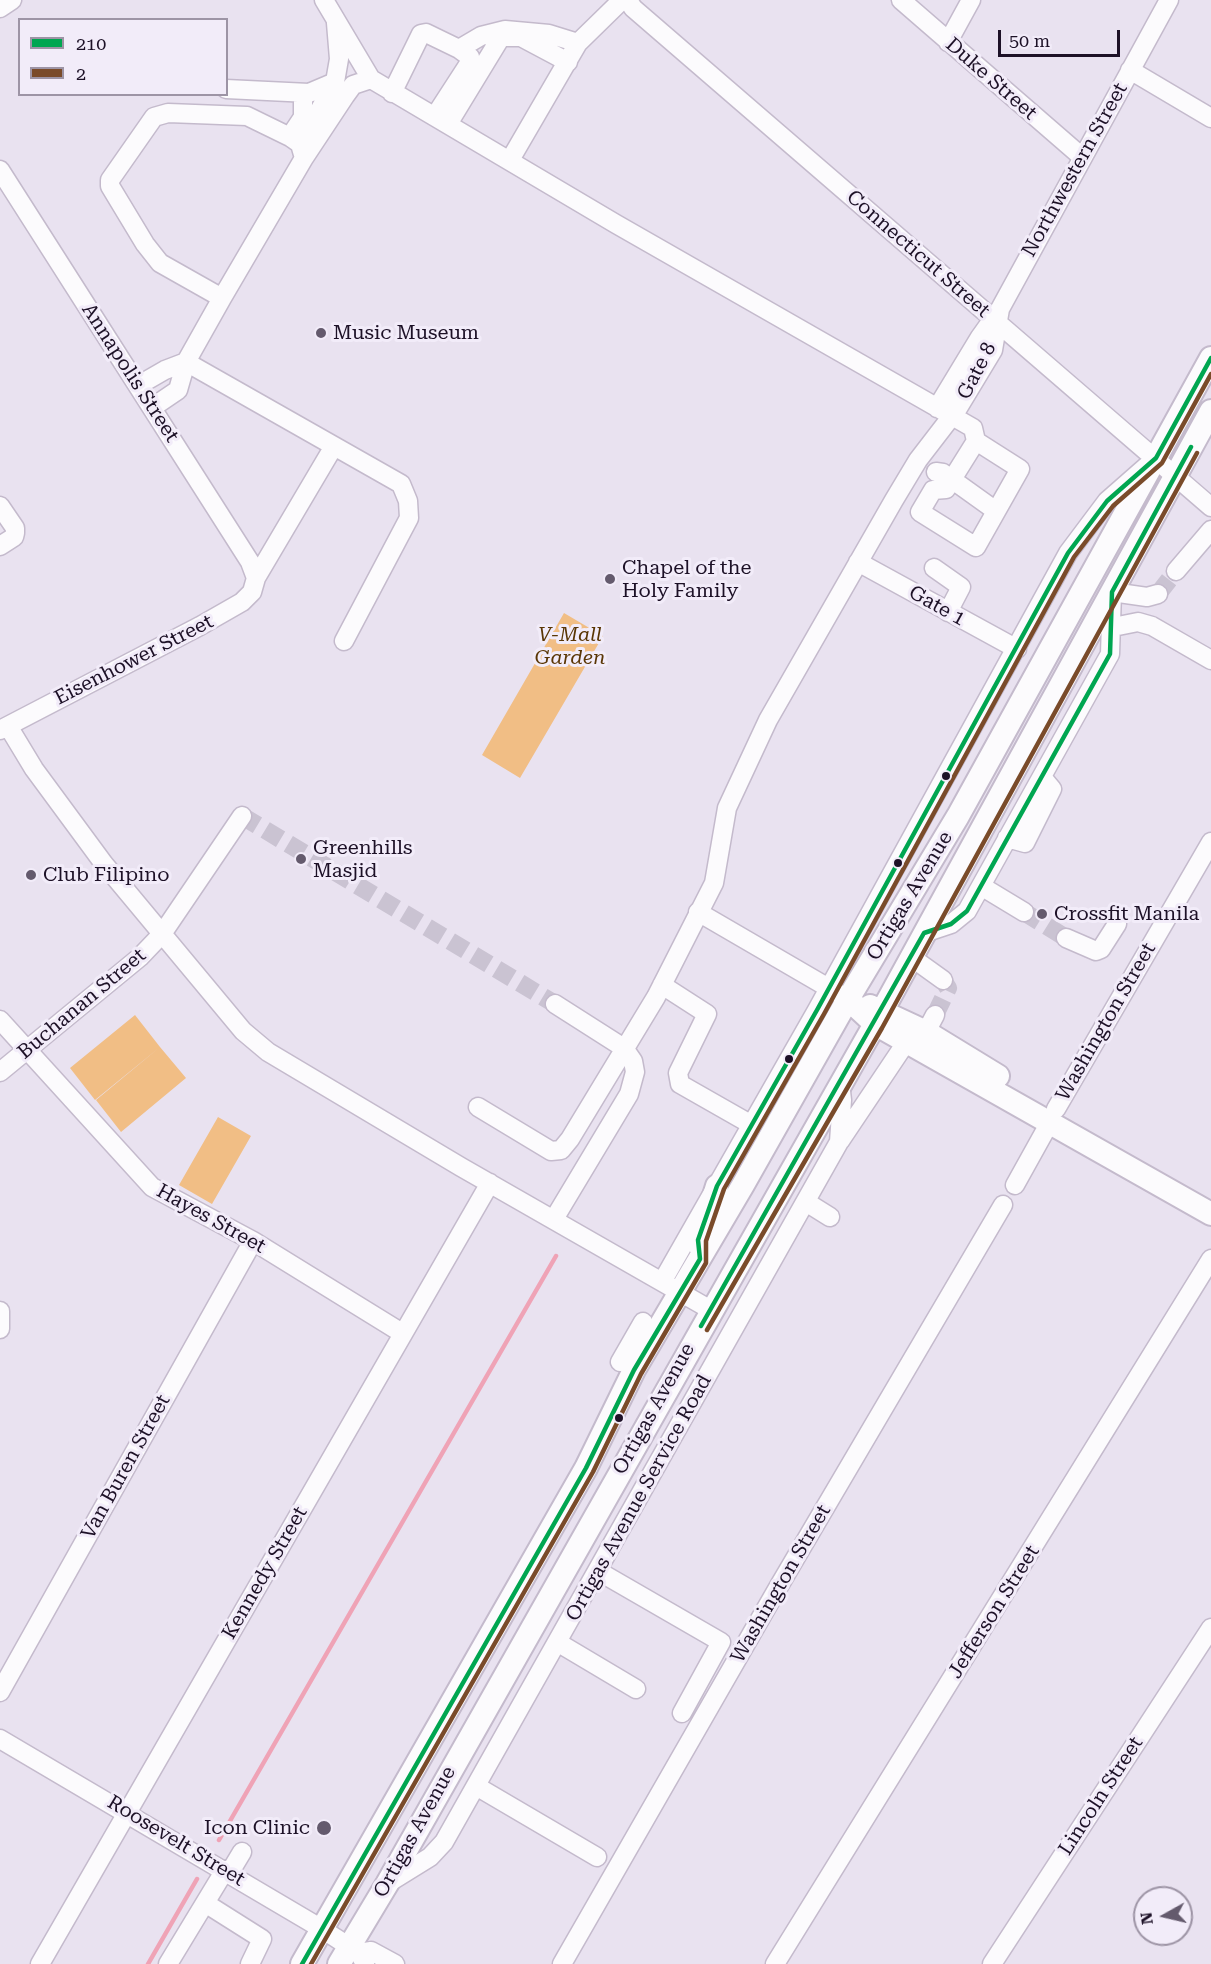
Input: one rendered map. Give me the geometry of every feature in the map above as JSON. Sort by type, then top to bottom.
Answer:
[{"type":"main road","name":"Ortigas Avenue","points":[[303,1964],[586,1468],[672,1287],[700,1259],[848,999],[958,816],[1211,358]]},
{"type":"main road","name":"Ortigas Avenue","points":[[353,1957],[387,1884],[879,1017],[1211,411]]},
{"type":"main road","points":[[848,999],[879,1017],[923,1029],[1030,1094],[1053,1116],[1211,1199]]},
{"type":"main road","points":[[923,1029],[1053,1116],[1211,1214]]},
{"type":"main road","points":[[700,1259],[698,1240],[717,1186]]},
{"type":"street","points":[[0,8],[12,0]]},
{"type":"street","points":[[324,0],[371,79],[392,93],[973,428],[976,441],[1020,469],[976,547],[921,515],[920,511],[933,490],[945,490],[943,476]]},
{"type":"street","points":[[510,160],[578,44],[622,0]]},
{"type":"street","name":"Connecticut Street","points":[[627,0],[633,8],[997,317],[1211,507]]},
{"type":"street","name":"Duke Street","points":[[901,0],[1082,157]]},
{"type":"street","points":[[948,42],[971,0]]},
{"type":"street","name":"Northwestern Street","points":[[997,317],[1169,0]]},
{"type":"street","points":[[153,407],[178,390],[186,362],[222,298],[298,147],[335,82],[339,59],[335,19]]},
{"type":"street","points":[[459,49],[481,36],[505,30],[549,34],[578,44]]},
{"type":"street","points":[[392,93],[421,34],[426,33],[459,49],[470,57],[470,62],[442,120]]},
{"type":"street","points":[[442,120],[501,37],[520,37],[568,62]]},
{"type":"street","points":[[1130,70],[1211,118]]},
{"type":"street","points":[[298,147],[352,85],[371,79]]},
{"type":"street","points":[[296,97],[335,82]]},
{"type":"street","points":[[228,89],[296,97],[320,109]]},
{"type":"street","points":[[296,97],[303,117],[298,147]]},
{"type":"street","points":[[222,298],[160,263],[145,244],[116,196],[110,186],[110,180],[154,117],[160,114],[247,116],[298,147]]},
{"type":"street","name":"Annapolis Street","points":[[0,170],[153,407],[245,554],[256,578]]},
{"type":"street","name":"Gate 8","points":[[478,1107],[550,1151],[561,1150],[612,1071],[662,985],[714,883],[727,808],[768,720],[918,460],[997,317]]},
{"type":"street","points":[[139,385],[165,370],[186,362]]},
{"type":"street","points":[[186,362],[402,484],[408,501],[409,518],[344,641]]},
{"type":"street","points":[[943,476],[976,441]]},
{"type":"street","name":"Eisenhower Street","points":[[4,728],[230,610],[252,592],[256,578],[334,446]]},
{"type":"street","points":[[672,1287],[717,1186],[1017,649],[1068,553],[1107,501],[1156,458]]},
{"type":"street","points":[[918,460],[996,511]]},
{"type":"street","points":[[0,506],[15,528],[14,537],[0,546]]},
{"type":"street","points":[[1176,571],[1211,530]]},
{"type":"street","points":[[245,554],[260,553],[282,535]]},
{"type":"street","name":"Gate 1","points":[[858,562],[1017,649]]},
{"type":"street","points":[[934,568],[961,587],[948,612]]},
{"type":"street","points":[[924,933],[951,924],[967,911],[1110,654],[1113,627],[1112,592],[1147,597],[1158,594]]},
{"type":"street","points":[[1113,627],[1138,622],[1152,626],[1211,660]]},
{"type":"street","points":[[4,728],[104,864],[243,1030],[268,1052],[711,1310]]},
{"type":"street","name":"Buchanan Street","points":[[0,1072],[140,957],[162,934],[242,816]]},
{"type":"street","name":"Washington Street","points":[[1015,1185],[1211,842]]},
{"type":"street","points":[[981,886],[1024,912]]},
{"type":"street","points":[[698,912],[848,999]]},
{"type":"street","points":[[1066,938],[1096,951],[1101,949],[1117,924]]},
{"type":"street","points":[[911,957],[943,980]]},
{"type":"street","points":[[662,985],[707,1014],[678,1073],[680,1084],[752,1125]]},
{"type":"street","points":[[554,1219],[629,1094],[635,1072],[633,1060],[624,1048],[555,1004]]},
{"type":"street","name":"Hayes Street","points":[[0,1020],[152,1187],[253,1241],[402,1333]]},
{"type":"street","points":[[839,1142],[923,1029]]},
{"type":"street","name":"Ortigas Avenue Service Road","points":[[387,1884],[430,1857],[444,1842],[476,1786],[839,1142],[842,1100],[840,1083]]},
{"type":"street","name":"Kennedy Street","points":[[40,1964],[490,1183]]},
{"type":"street","points":[[806,1202],[830,1217]]},
{"type":"street","name":"Washington Street","points":[[562,1964],[779,1586],[1002,1205]]},
{"type":"street","name":"Van Buren Street","points":[[0,1692],[253,1241]]},
{"type":"street","name":"Jefferson Street","points":[[775,1964],[1211,1259]]},
{"type":"street","points":[[0,1311],[0,1329]]},
{"type":"street","points":[[620,1362],[643,1322]]},
{"type":"street","points":[[598,1570],[721,1642],[682,1713]]},
{"type":"street","name":"Lincoln Street","points":[[992,1964],[1211,1628]]},
{"type":"street","points":[[557,1642],[636,1689]]},
{"type":"street","name":"Roosevelt Street","points":[[0,1738],[129,1812],[322,1929],[353,1957]]},
{"type":"street","points":[[476,1786],[597,1857]]},
{"type":"street","points":[[168,1964],[206,1903],[242,1852]]},
{"type":"street","points":[[206,1903],[262,1939],[249,1964]]},
{"type":"street","points":[[353,1957],[371,1951],[395,1964]]},
{"type":"green space","name":"V-Mall Garden","points":[[564,613],[603,636],[520,778],[482,755]]},
{"type":"green space","points":[[135,1015],[160,1047],[95,1100],[70,1068]]},
{"type":"green space","points":[[160,1047],[186,1078],[121,1132],[96,1100]]},
{"type":"green space","points":[[218,1117],[251,1136],[212,1204],[179,1185]]},
{"type":"waterway","points":[[219,1840],[556,1256]]},
{"type":"waterway","points":[[148,1964],[197,1879]]},
{"type":"tunnel","points":[[1158,594],[1176,571]]},
{"type":"tunnel","points":[[242,816],[555,1004]]},
{"type":"tunnel","points":[[1024,912],[1066,938]]},
{"type":"tunnel","points":[[935,1015],[948,988],[943,980]]},
{"type":"transit line","name":"210","points":[[302,1964],[586,1468],[634,1370],[700,1259],[698,1240],[717,1186],[817,1010],[1068,553],[1107,501],[1156,458],[1211,358]]},
{"type":"transit line","name":"2","points":[[311,1964],[593,1472],[641,1374],[706,1263],[706,1241],[724,1189],[824,1014],[1074,557],[1113,506],[1162,463],[1211,374]]},
{"type":"transit line","name":"210","points":[[701,1326],[924,933],[951,924],[967,911],[1110,654],[1112,592],[1191,447]]},
{"type":"transit line","name":"2","points":[[707,1330],[882,1028],[1197,453]]},
{"type":"place","name":"Music Museum","points":[[321,333]]},
{"type":"place","name":"Chapel of the Holy Family","points":[[610,579]]},
{"type":"place","name":"Greenhills Masjid","points":[[301,859]]},
{"type":"place","name":"Club Filipino","points":[[31,875]]},
{"type":"place","name":"Crossfit Manila","points":[[1042,914]]},
{"type":"place","name":"Icon Clinic","points":[[324,1828]]}]
